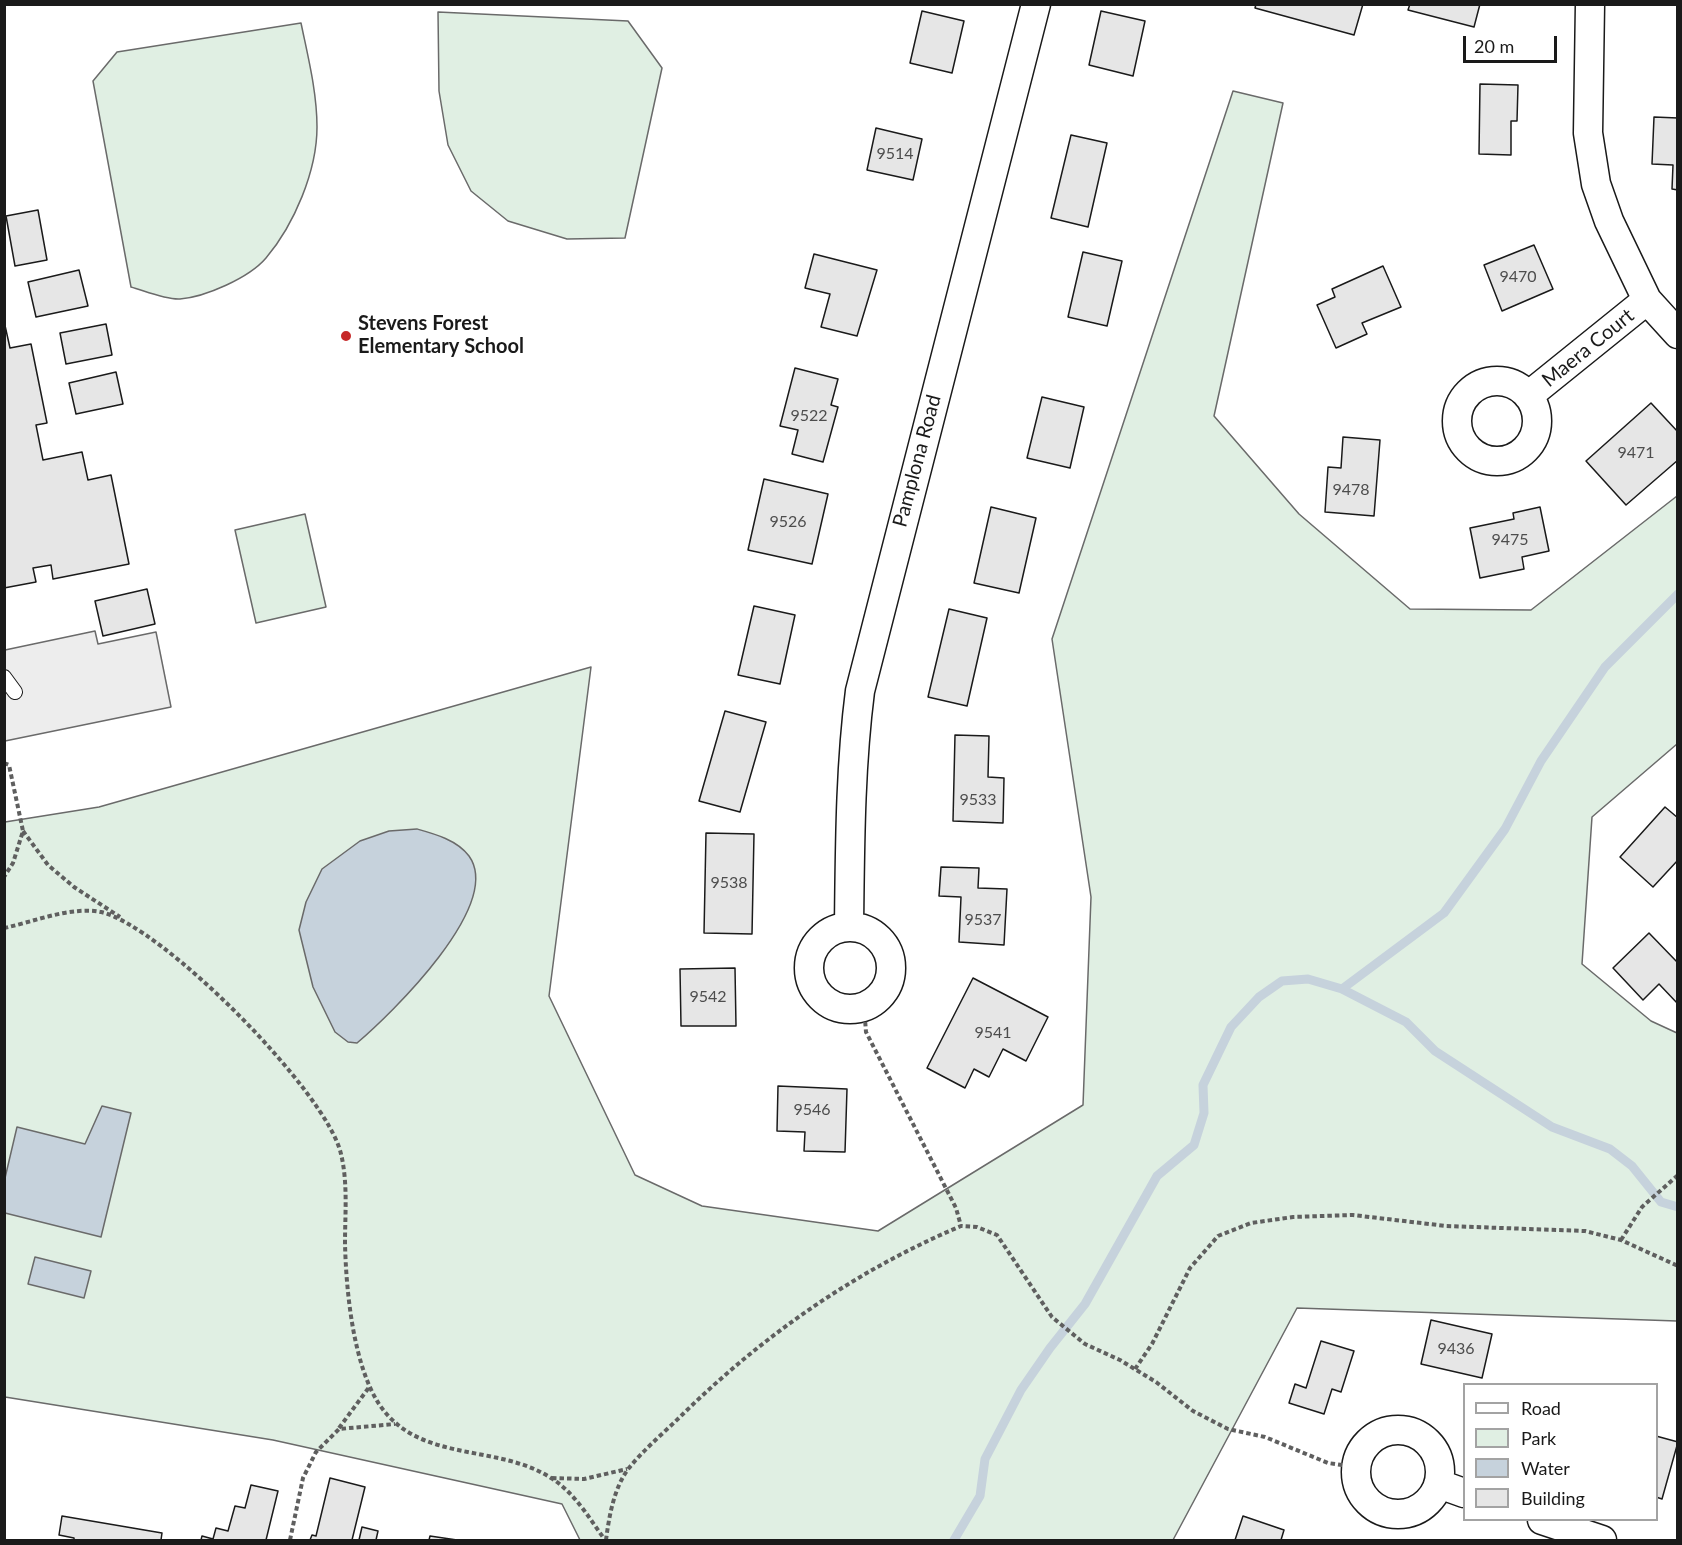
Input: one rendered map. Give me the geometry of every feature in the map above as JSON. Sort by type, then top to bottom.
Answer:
[{"type":"street","name":"Pamplona Road","points":[[849,926],[850,791],[860,691],[1036,4]]},
{"type":"street","points":[[1590,4],[1588,133],[1596,184],[1609,221],[1647,300],[1677,334]]},
{"type":"street","name":"Maera Court","points":[[1528,396],[1647,300]]},
{"type":"street","points":[[849,926],[864,928],[878,935],[888,948],[893,966],[889,985],[879,998],[864,1007],[851,1010],[830,1004],[814,989],[808,969],[812,950],[826,933],[849,926]]},
{"type":"street","points":[[1401,1430],[1417,1434],[1431,1444],[1452,1489],[1413,1512],[1396,1514],[1376,1508],[1364,1496],[1357,1480],[1356,1467],[1362,1450],[1371,1439],[1387,1431],[1401,1430]]},
{"type":"street","points":[[1545,1521],[1602,1540]]},
{"type":"lane","points":[[4,676],[15,692]]},
{"type":"path","points":[[4,763],[9,765],[23,831],[48,865],[74,887],[156,943],[241,1017],[279,1056],[326,1119],[341,1153],[350,1302],[360,1353],[370,1386],[379,1404],[395,1424],[428,1443],[518,1464],[551,1478],[583,1508],[606,1540]]},
{"type":"path","points":[[4,878],[13,864],[23,831]]},
{"type":"path","points":[[4,928],[78,912],[99,912],[125,920]]},
{"type":"path","points":[[864,1007],[866,1032],[956,1208],[961,1226]]},
{"type":"path","points":[[1621,1240],[1642,1207],[1676,1177]]},
{"type":"path","points":[[1135,1369],[1152,1344],[1190,1268],[1218,1236],[1251,1222],[1293,1217],[1353,1215],[1446,1226],[1585,1231],[1621,1240],[1677,1266]]},
{"type":"path","points":[[606,1540],[609,1515],[628,1469],[711,1387],[783,1326],[854,1279],[961,1226],[977,1227],[997,1235],[1052,1317],[1085,1344],[1135,1369],[1193,1411],[1228,1429],[1265,1437],[1328,1463],[1356,1467]]},
{"type":"path","points":[[290,1540],[303,1478],[316,1452],[339,1429],[370,1386]]},
{"type":"path","points":[[339,1429],[395,1424]]},
{"type":"path","points":[[551,1478],[584,1479],[628,1469]]},
{"type":"green space","points":[[438,12],[628,21],[662,68],[625,238],[567,239],[508,221],[471,191],[448,145],[439,91]]},
{"type":"green space","points":[[301,23],[312,75],[317,127],[316,144],[302,197],[286,230],[266,258],[249,273],[202,295],[174,299],[131,287],[93,81],[117,52]]},
{"type":"green space","points":[[1233,91],[1283,103],[1214,416],[1299,514],[1410,609],[1531,610],[1677,496],[1677,744],[1592,817],[1582,964],[1651,1021],[1677,1033],[1677,1321],[1297,1308],[1173,1540],[580,1540],[562,1504],[273,1440],[5,1397],[5,822],[99,807],[591,667],[549,996],[635,1175],[702,1206],[878,1231],[1083,1105],[1091,897],[1052,639]]},
{"type":"green space","points":[[305,514],[326,607],[256,623],[235,530]]},
{"type":"shaded area","points":[[95,631],[98,644],[156,632],[171,707],[5,741],[5,650]]},
{"type":"water","points":[[417,829],[452,842],[469,856],[476,877],[471,902],[458,929],[417,984],[357,1043],[348,1042],[335,1032],[313,987],[299,930],[306,902],[322,869],[360,841],[389,831]]},
{"type":"water","points":[[102,1106],[131,1113],[101,1237],[5,1213],[5,1178],[17,1127],[85,1144]]},
{"type":"water","points":[[35,1257],[91,1271],[84,1298],[28,1284]]},
{"type":"building","points":[[1256,4],[1363,4],[1354,35],[1255,8]]},
{"type":"building","points":[[1410,4],[1480,4],[1474,27],[1408,10]]},
{"type":"building","points":[[922,11],[964,21],[952,73],[910,63]]},
{"type":"building","points":[[1101,11],[1145,21],[1133,76],[1089,65]]},
{"type":"building","points":[[1480,84],[1518,85],[1517,121],[1511,121],[1511,155],[1479,154]]},
{"type":"building","points":[[1654,117],[1678,118],[1678,190],[1672,189],[1673,165],[1652,164]]},
{"type":"building","points":[[876,128],[922,139],[913,180],[867,170]]},
{"type":"building","points":[[1071,135],[1107,143],[1088,227],[1051,218]]},
{"type":"building","points":[[38,210],[47,260],[15,266],[6,216]]},
{"type":"building","points":[[1534,245],[1553,289],[1502,311],[1484,265]]},
{"type":"building","points":[[1083,252],[1122,261],[1107,326],[1068,317]]},
{"type":"building","points":[[814,254],[877,270],[857,336],[821,327],[830,294],[805,288]]},
{"type":"building","points":[[1383,266],[1401,307],[1362,323],[1367,334],[1336,348],[1317,305],[1335,297],[1332,289]]},
{"type":"building","points":[[79,270],[88,306],[36,317],[28,282]]},
{"type":"building","points":[[4,321],[10,348],[31,344],[47,423],[36,425],[43,460],[82,452],[88,480],[111,475],[129,564],[53,579],[51,565],[33,568],[36,582],[4,588]]},
{"type":"building","points":[[106,324],[112,355],[66,364],[60,333]]},
{"type":"building","points":[[795,368],[838,379],[831,405],[838,407],[823,462],[792,454],[798,430],[780,426]]},
{"type":"building","points":[[116,372],[123,404],[76,414],[69,383]]},
{"type":"building","points":[[1042,397],[1084,407],[1070,468],[1027,458]]},
{"type":"building","points":[[1651,403],[1678,432],[1678,460],[1626,505],[1586,461]]},
{"type":"building","points":[[1343,437],[1380,440],[1374,516],[1325,512],[1328,467],[1341,468]]},
{"type":"building","points":[[764,479],[828,494],[812,564],[748,550]]},
{"type":"building","points":[[991,507],[1036,518],[1019,593],[974,583]]},
{"type":"building","points":[[1540,507],[1549,551],[1522,557],[1524,569],[1480,578],[1470,528],[1514,519],[1513,513]]},
{"type":"building","points":[[147,589],[155,624],[103,636],[95,601]]},
{"type":"building","points":[[754,606],[795,615],[780,684],[738,675]]},
{"type":"building","points":[[949,609],[987,618],[967,706],[928,697]]},
{"type":"building","points":[[725,711],[766,722],[740,812],[699,801]]},
{"type":"building","points":[[955,735],[989,736],[988,777],[1004,778],[1003,823],[953,821]]},
{"type":"building","points":[[1665,807],[1678,818],[1678,860],[1653,887],[1620,857]]},
{"type":"building","points":[[706,833],[754,834],[752,934],[704,933]]},
{"type":"building","points":[[941,867],[979,868],[978,888],[1007,889],[1004,945],[959,942],[961,897],[939,896]]},
{"type":"building","points":[[1649,933],[1678,963],[1678,1004],[1659,984],[1643,1000],[1613,968]]},
{"type":"building","points":[[735,968],[736,1026],[681,1026],[680,969]]},
{"type":"building","points":[[973,978],[1048,1017],[1026,1061],[1003,1049],[989,1077],[974,1069],[965,1088],[927,1068]]},
{"type":"building","points":[[778,1086],[847,1089],[845,1152],[804,1151],[805,1132],[777,1131]]},
{"type":"building","points":[[1431,1320],[1492,1334],[1482,1378],[1421,1364]]},
{"type":"building","points":[[1321,1341],[1354,1351],[1341,1392],[1332,1389],[1324,1414],[1289,1403],[1295,1384],[1306,1388]]},
{"type":"building","points":[[1658,1437],[1678,1442],[1662,1499],[1658,1498]]},
{"type":"building","points":[[330,1478],[365,1487],[352,1540],[310,1540],[312,1535],[316,1536]]},
{"type":"building","points":[[251,1485],[278,1491],[266,1540],[201,1540],[202,1536],[213,1539],[216,1528],[228,1531],[235,1506],[245,1508]]},
{"type":"building","points":[[62,1516],[162,1533],[161,1540],[74,1540],[74,1538],[59,1535]]},
{"type":"building","points":[[1243,1516],[1284,1530],[1281,1540],[1235,1540]]},
{"type":"building","points":[[362,1527],[378,1531],[376,1540],[359,1540]]},
{"type":"building","points":[[430,1536],[457,1540],[429,1540]]},
{"type":"waterway","points":[[1342,989],[1444,913],[1505,829],[1541,761],[1605,667],[1678,594]]},
{"type":"waterway","points":[[954,1540],[980,1496],[985,1459],[1021,1390],[1050,1348],[1085,1304],[1157,1176],[1194,1145],[1204,1113],[1203,1085],[1231,1027],[1259,997],[1282,981],[1308,979],[1342,989],[1406,1022],[1435,1051],[1552,1127],[1610,1149],[1632,1166],[1661,1202],[1678,1207]]},
{"type":"place","name":"Stevens Forest Elementary School","points":[[346,336]]}]
